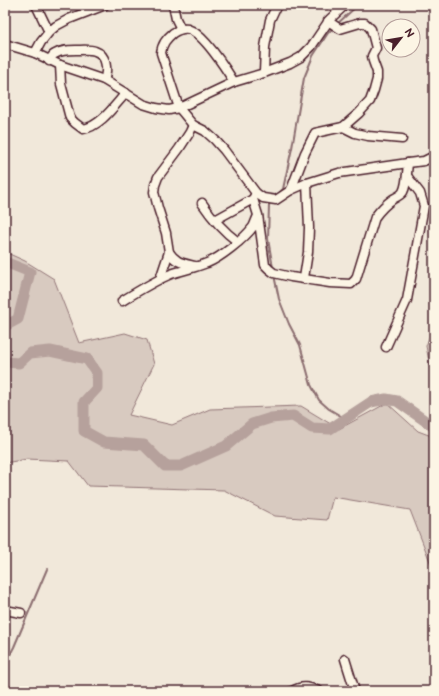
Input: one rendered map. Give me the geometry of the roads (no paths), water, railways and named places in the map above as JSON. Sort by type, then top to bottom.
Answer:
[{"type":"street","points":[[36,5],[49,32]]},
{"type":"street","points":[[34,53],[49,32],[56,26],[69,19],[105,5]]},
{"type":"street","points":[[173,5],[176,19],[181,29]]},
{"type":"street","points":[[264,73],[266,40],[270,20],[277,5]]},
{"type":"street","points":[[5,44],[34,53],[49,61],[104,80],[143,104],[169,110],[178,108],[234,82],[264,73],[301,57],[333,25],[344,5]]},
{"type":"street","points":[[291,190],[305,153],[315,133],[343,127],[370,101],[377,79],[372,56],[376,48],[370,28],[365,23],[360,23],[343,29],[333,25]]},
{"type":"street","points":[[234,82],[222,62],[193,32],[187,29],[181,29],[173,33],[165,40],[162,46],[161,54],[178,108],[193,125],[205,131],[224,150],[255,196],[265,265],[274,273],[291,277],[348,284],[352,283],[356,279],[375,217],[380,210],[404,191],[408,164]]},
{"type":"street","points":[[49,61],[53,55],[58,52],[67,50],[94,50],[99,53],[105,61],[106,76],[104,80]]},
{"type":"street","points":[[60,65],[61,84],[67,110],[70,118],[83,129],[95,124],[126,93]]},
{"type":"street","points":[[193,125],[179,149],[158,177],[154,192],[166,233],[169,252],[173,258],[180,262],[196,266]]},
{"type":"street","points":[[343,127],[355,133],[368,136],[402,139]]},
{"type":"street","points":[[214,220],[255,196],[276,200],[291,190],[307,183],[339,173],[408,164],[424,161],[434,156]]},
{"type":"street","points":[[386,347],[407,300],[424,206],[420,192],[407,176]]},
{"type":"street","points":[[304,278],[308,252],[309,228],[307,183]]},
{"type":"street","points":[[202,203],[214,220],[238,242]]},
{"type":"street","points":[[122,301],[160,279],[171,274],[208,263],[227,252],[247,234],[258,215]]},
{"type":"street","points":[[160,279],[169,252]]},
{"type":"street","points":[[5,610],[21,613]]},
{"type":"street","points":[[345,659],[355,691]]},
{"type":"street","points":[[292,691],[301,687],[319,691]]},
{"type":"waterway","points":[[337,24],[358,5]]},
{"type":"waterway","points":[[278,194],[283,189],[292,148],[304,78],[313,56],[328,33],[334,27]]},
{"type":"waterway","points":[[271,202],[269,205],[268,239],[273,268]]},
{"type":"waterway","points":[[5,262],[30,272],[18,319],[5,326]]},
{"type":"waterway","points":[[274,275],[279,299],[289,324],[300,345],[311,385],[319,400],[329,409],[346,419]]},
{"type":"waterway","points":[[5,362],[19,363],[30,353],[50,351],[87,359],[97,373],[97,388],[84,402],[84,431],[104,442],[144,445],[165,466],[181,466],[226,446],[252,424],[271,418],[293,416],[312,428],[330,429],[371,402],[386,399],[397,401],[434,427]]},
{"type":"waterway","points":[[5,664],[14,647],[47,569]]}]
